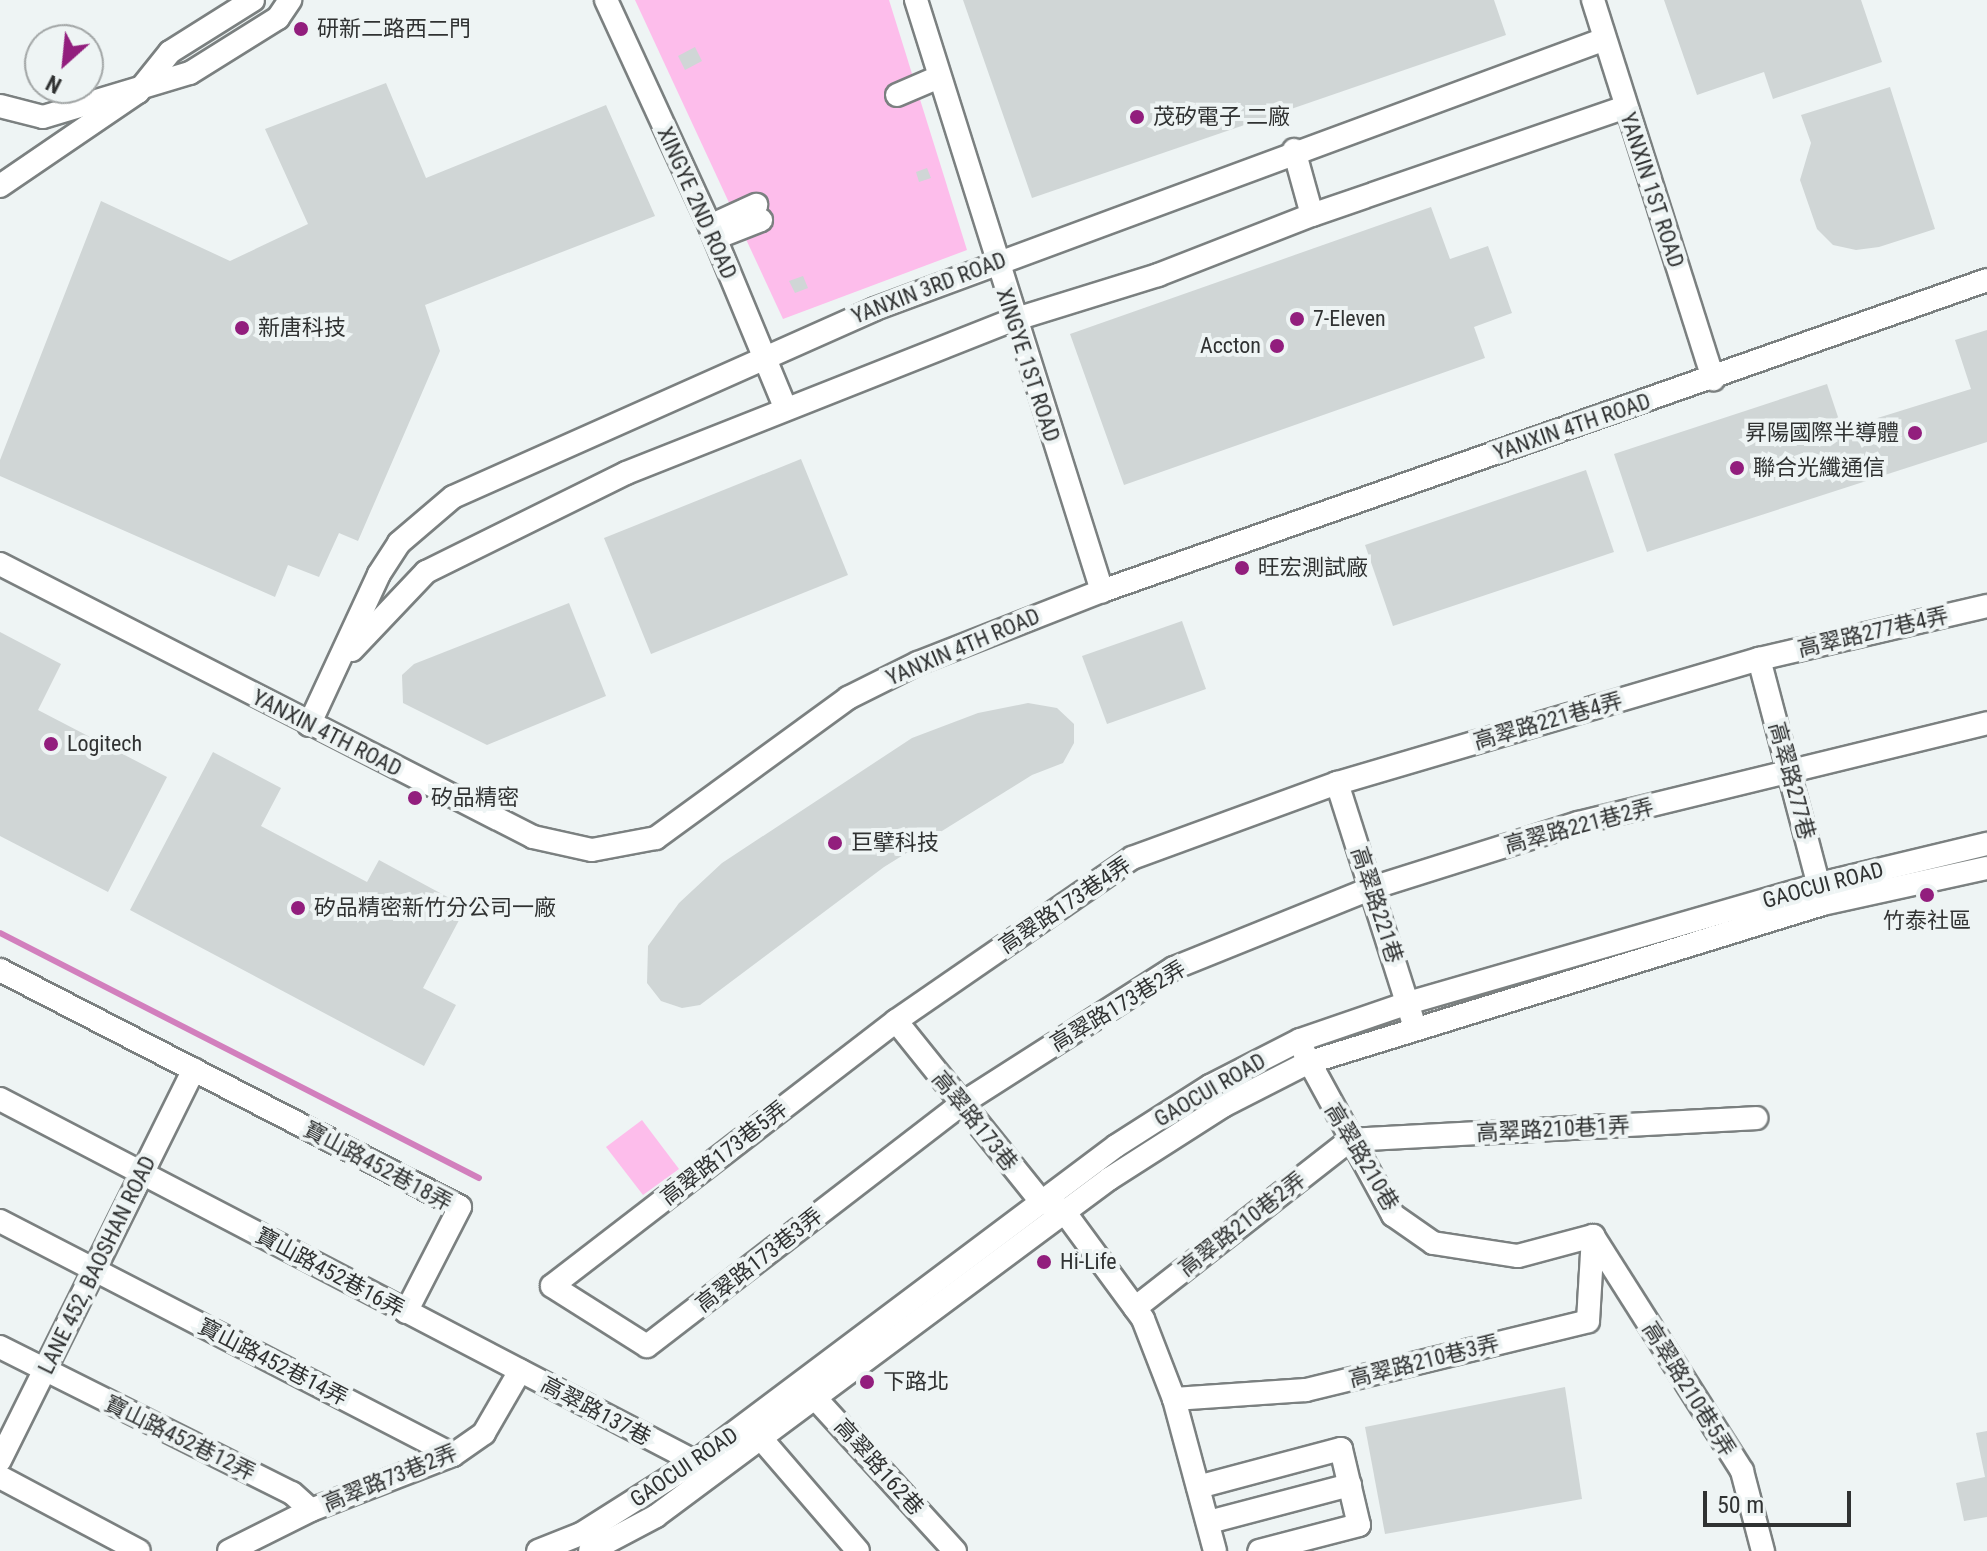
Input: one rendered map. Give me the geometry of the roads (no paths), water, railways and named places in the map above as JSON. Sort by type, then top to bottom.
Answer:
[{"type":"street","points":[[0,186],[138,92],[170,52],[253,0]]},
{"type":"street","points":[[0,106],[43,117],[138,92],[190,73],[246,41],[278,18],[290,0]]},
{"type":"street","name":"XINGYE 2ND ROAD","points":[[606,0],[712,232],[785,407]]},
{"type":"street","name":"XINGYE 1ST ROAD","points":[[916,0],[995,263],[1102,591]]},
{"type":"street","name":"YANXIN 1ST ROAD","points":[[1593,0],[1713,379]]},
{"type":"street","name":"YANXIN 3RD ROAD","points":[[309,725],[344,660],[361,611],[399,543],[453,497],[761,355],[1294,150],[1605,39]]},
{"type":"street","points":[[897,95],[939,77]]},
{"type":"street","name":"YANXIN 3RD ROAD","points":[[344,660],[426,572],[626,473],[785,407],[1013,320],[1158,275],[1312,215],[1625,107]]},
{"type":"street","points":[[1294,150],[1312,215]]},
{"type":"street","points":[[712,232],[759,213]]},
{"type":"street","name":"YANXIN 4TH ROAD","points":[[0,564],[309,725],[533,837],[592,850],[656,838],[848,698],[918,663],[1102,591],[1713,379],[1987,280]]},
{"type":"street","name":"高翠路277巷4弄","points":[[1759,659],[1987,606]]},
{"type":"street","name":"高翠路277巷","points":[[1759,659],[1821,894]]},
{"type":"street","name":"高翠路221巷4弄","points":[[1337,783],[1759,659]]},
{"type":"street","name":"高翠路221巷2弄","points":[[1372,888],[1578,823],[1987,723]]},
{"type":"street","name":"高翠路221巷","points":[[1337,783],[1415,1028]]},
{"type":"street","name":"高翠路173巷4弄","points":[[896,1021],[1132,858],[1337,783]]},
{"type":"street","name":"GAOCUI ROAD","points":[[538,1551],[581,1534],[705,1467],[1063,1210],[1223,1106],[1307,1063],[1821,894],[1987,844]]},
{"type":"street","name":"GAOCUI ROAD","points":[[809,1391],[1040,1200],[1210,1086],[1300,1040],[1408,1003],[1821,894],[1987,868]]},
{"type":"street","name":"高翠路173巷2弄","points":[[961,1104],[1174,968],[1372,888]]},
{"type":"street","points":[[0,970],[194,1070]]},
{"type":"street","name":"高翠路173巷","points":[[896,1021],[1040,1200],[1063,1210]]},
{"type":"street","name":"高翠路173巷5弄","points":[[552,1286],[896,1021]]},
{"type":"street","name":"高翠路210巷","points":[[1300,1040],[1307,1063],[1393,1215],[1433,1243],[1518,1256],[1593,1236]]},
{"type":"street","name":"LANE 452, BAOSHAN ROAD","points":[[0,1460],[194,1070]]},
{"type":"street","name":"寶山路452巷18弄","points":[[194,1070],[460,1207],[406,1312]]},
{"type":"street","name":"寶山路452巷16弄","points":[[0,1099],[520,1371]]},
{"type":"street","name":"高翠路173巷3弄","points":[[552,1286],[647,1346],[961,1104]]},
{"type":"street","name":"高翠路210巷1弄","points":[[1350,1140],[1756,1118]]},
{"type":"street","name":"高翠路210巷2弄","points":[[1135,1308],[1350,1140]]},
{"type":"street","points":[[1063,1210],[1135,1308],[1174,1399],[1215,1551]]},
{"type":"street","name":"寶山路452巷14弄","points":[[0,1221],[453,1455]]},
{"type":"street","name":"高翠路210巷3弄","points":[[1174,1399],[1306,1390],[1588,1321],[1593,1236]]},
{"type":"street","name":"高翠路210巷5弄","points":[[1593,1236],[1742,1471],[1763,1551]]},
{"type":"street","name":"寶山路452巷12弄","points":[[0,1347],[292,1493],[311,1510]]},
{"type":"street","name":"高翠路73巷2弄","points":[[229,1551],[311,1510],[453,1455],[484,1433],[520,1371]]},
{"type":"street","name":"高翠路137巷","points":[[520,1371],[705,1467]]},
{"type":"street","name":"高翠路162巷","points":[[809,1391],[955,1551]]},
{"type":"street","points":[[755,1431],[858,1551]]},
{"type":"street","points":[[1198,1487],[1341,1449],[1359,1525],[1259,1551]]},
{"type":"street","name":"GAOCUI ROAD","points":[[590,1551],[656,1516],[705,1467]]},
{"type":"street","points":[[0,1477],[139,1551]]},
{"type":"street","points":[[1209,1522],[1350,1485]]},
{"type":"waterway","points":[[0,933],[479,1178]]},
{"type":"place","name":"研新二路西二門","points":[[301,29]]},
{"type":"place","name":"茂矽電子 二廠","points":[[1137,117]]},
{"type":"place","name":"7-Eleven","points":[[1297,319]]},
{"type":"place","name":"新唐科技","points":[[242,328]]},
{"type":"place","name":"Accton","points":[[1277,346]]},
{"type":"place","name":"昇陽國際半導體","points":[[1915,433]]},
{"type":"place","name":"聯合光纖通信","points":[[1737,468]]},
{"type":"place","name":"旺宏測試廠","points":[[1242,568]]},
{"type":"place","name":"Logitech","points":[[51,744]]},
{"type":"place","name":"矽品精密","points":[[415,798]]},
{"type":"place","name":"巨擘科技","points":[[835,843]]},
{"type":"place","name":"竹泰社區","points":[[1927,895]]},
{"type":"place","name":"矽品精密新竹分公司一廠","points":[[298,908]]},
{"type":"place","name":"Hi-Life","points":[[1044,1262]]},
{"type":"place","name":"下路北","points":[[867,1382]]}]
